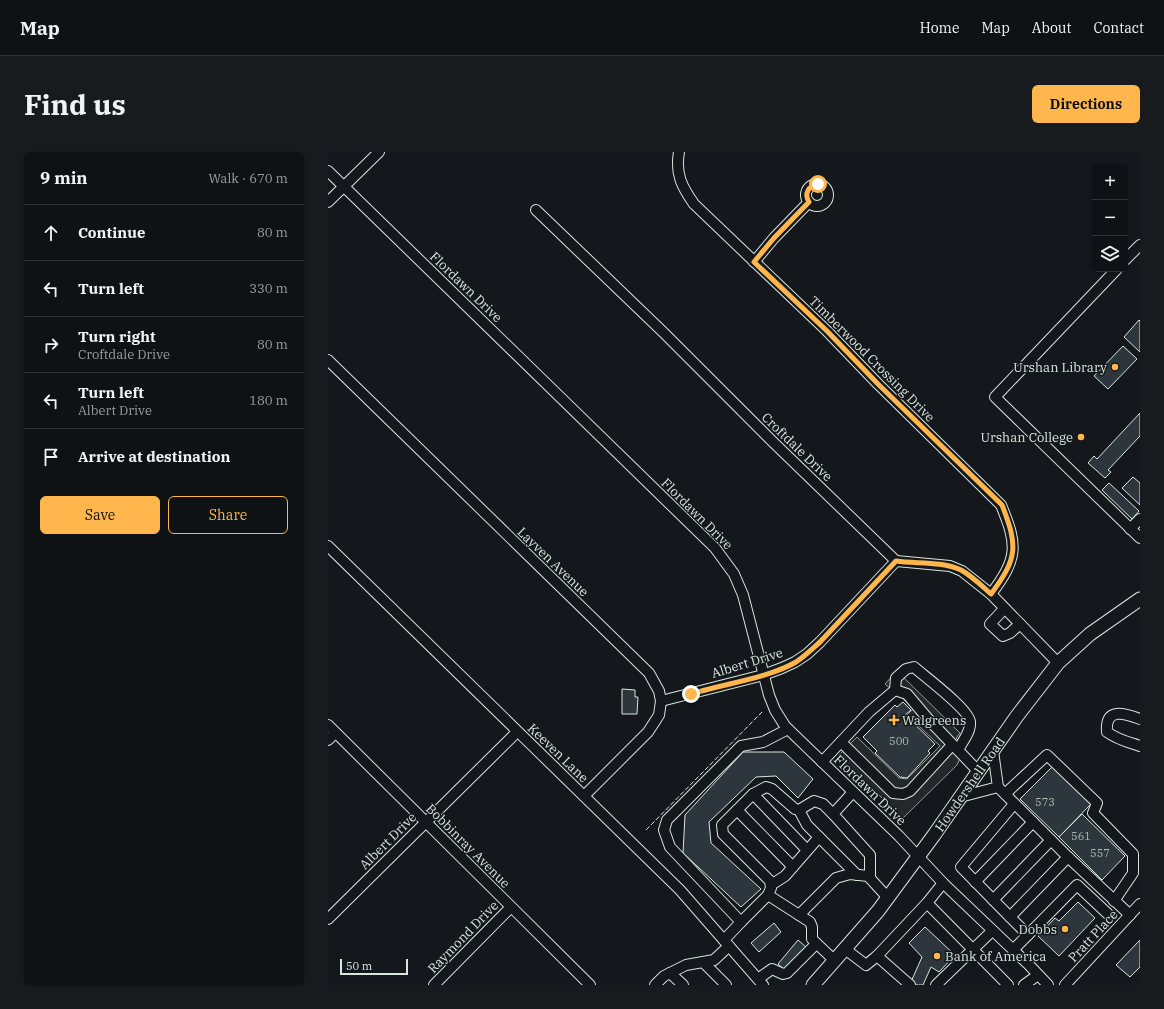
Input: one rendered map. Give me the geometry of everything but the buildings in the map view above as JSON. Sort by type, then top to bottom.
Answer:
[{"type":"main road","name":"Howdershell Road","points":[[813,985],[888,898],[1017,716],[1058,663],[1090,634],[1140,599]]},
{"type":"street","points":[[328,202],[379,152]]},
{"type":"street","name":"Timberwood Crossing Drive","points":[[679,152],[679,175],[684,189],[694,204],[827,331],[878,384],[1002,505],[1009,523],[1013,540],[1012,559],[1002,579],[991,594]]},
{"type":"street","name":"Flordawn Drive","points":[[328,171],[714,548],[734,574],[742,595],[762,675],[775,710],[788,729],[888,825],[943,884],[1048,985]]},
{"type":"street","points":[[754,262],[774,238],[809,202]]},
{"type":"street","name":"Croftdale Drive","points":[[536,210],[663,332],[773,442],[896,561]]},
{"type":"street","points":[[1128,257],[1140,245]]},
{"type":"street","points":[[1114,272],[995,397],[1140,538]]},
{"type":"street","name":"Layven Avenue","points":[[328,360],[649,673],[659,691],[661,701]]},
{"type":"street","points":[[1130,529],[1140,519]]},
{"type":"street","name":"Keeven Lane","points":[[328,546],[516,732],[680,890],[761,982]]},
{"type":"street","points":[[896,561],[950,566],[962,571],[976,580],[991,594],[1058,663]]},
{"type":"street","name":"Albert Drive","points":[[661,701],[762,675],[795,662],[807,654],[896,561]]},
{"type":"street","points":[[1004,609],[990,624],[1003,636],[1010,633],[1020,624]]},
{"type":"street","points":[[822,762],[869,712],[895,690],[896,678],[906,669],[914,667],[967,713],[970,721],[969,730],[955,747],[910,791],[903,794],[893,793],[841,742]]},
{"type":"street","points":[[895,690],[906,694],[978,771]]},
{"type":"street","points":[[584,796],[648,732],[659,715],[661,701]]},
{"type":"street","points":[[1140,719],[1123,714],[1114,714],[1109,717],[1106,724],[1107,732],[1114,737],[1140,746]]},
{"type":"street","points":[[742,922],[670,847],[664,830],[667,820],[741,746],[763,742],[788,729]]},
{"type":"street","name":"Albert Drive","points":[[328,918],[516,732]]},
{"type":"street","name":"Bobbinray Avenue","points":[[330,733],[425,822],[590,985]]},
{"type":"street","points":[[993,751],[1001,791],[1130,915]]},
{"type":"street","points":[[960,797],[1001,791],[1047,755],[1097,803],[1093,813],[1133,854],[1134,873],[1114,900]]},
{"type":"street","points":[[656,985],[664,976],[686,965],[714,960],[742,922],[768,895],[771,885],[770,881],[723,834],[722,825],[752,794],[766,786],[772,789],[795,809],[799,810],[807,825],[857,875]]},
{"type":"street","points":[[833,814],[853,792]]},
{"type":"street","points":[[752,794],[807,850]]},
{"type":"street","points":[[799,810],[814,800],[823,804],[870,855],[870,878]]},
{"type":"street","points":[[1014,804],[961,867],[1028,935]]},
{"type":"street","points":[[736,810],[793,867]]},
{"type":"street","points":[[975,882],[1033,822]]},
{"type":"street","points":[[771,885],[785,876],[819,837]]},
{"type":"street","points":[[993,900],[1051,840]]},
{"type":"street","points":[[1010,918],[1068,857]]},
{"type":"street","points":[[799,915],[836,878],[850,874],[868,876],[888,898]]},
{"type":"street","points":[[1013,950],[1087,875]]},
{"type":"street","points":[[845,949],[866,965],[877,956],[928,903],[943,884]]},
{"type":"street","points":[[1078,885],[1108,914]]},
{"type":"street","points":[[768,895],[810,922],[812,927],[812,939],[834,961]]},
{"type":"street","points":[[928,903],[1008,985]]},
{"type":"street","name":"Pratt Place","points":[[1065,985],[1140,904]]},
{"type":"street","name":"Raymond Drive","points":[[434,985],[511,907]]},
{"type":"street","points":[[936,985],[992,931]]},
{"type":"street","points":[[761,982],[772,969],[783,974],[787,973],[816,944]]},
{"type":"street","points":[[877,956],[910,985]]},
{"type":"street","points":[[703,962],[726,985]]},
{"type":"street","points":[[670,973],[683,985]]},
{"type":"street","points":[[1024,985],[1038,974]]},
{"type":"shaded area","points":[[897,671],[960,733],[956,738],[965,747],[957,765],[903,818],[838,756],[857,737],[899,778],[907,779],[940,746],[907,715],[914,708],[885,684]]},
{"type":"fence","points":[[646,830],[762,712]]},
{"type":"place","name":"Urshan Library","points":[[1115,367]]},
{"type":"place","name":"Urshan College","points":[[1081,437]]},
{"type":"place","name":"Walgreens","points":[[894,720]]},
{"type":"place","name":"Dobbs","points":[[1065,929]]},
{"type":"place","name":"Bank of America","points":[[937,956]]},
{"type":"route","points":[[691,694],[762,675],[795,662],[807,654],[820,642],[896,561],[950,566],[962,571],[976,580],[991,594],[1002,579],[1012,559],[1013,540],[1009,523],[1002,505],[878,384],[827,331],[754,262],[774,238],[809,202],[806,194],[807,190],[818,184]]}]
